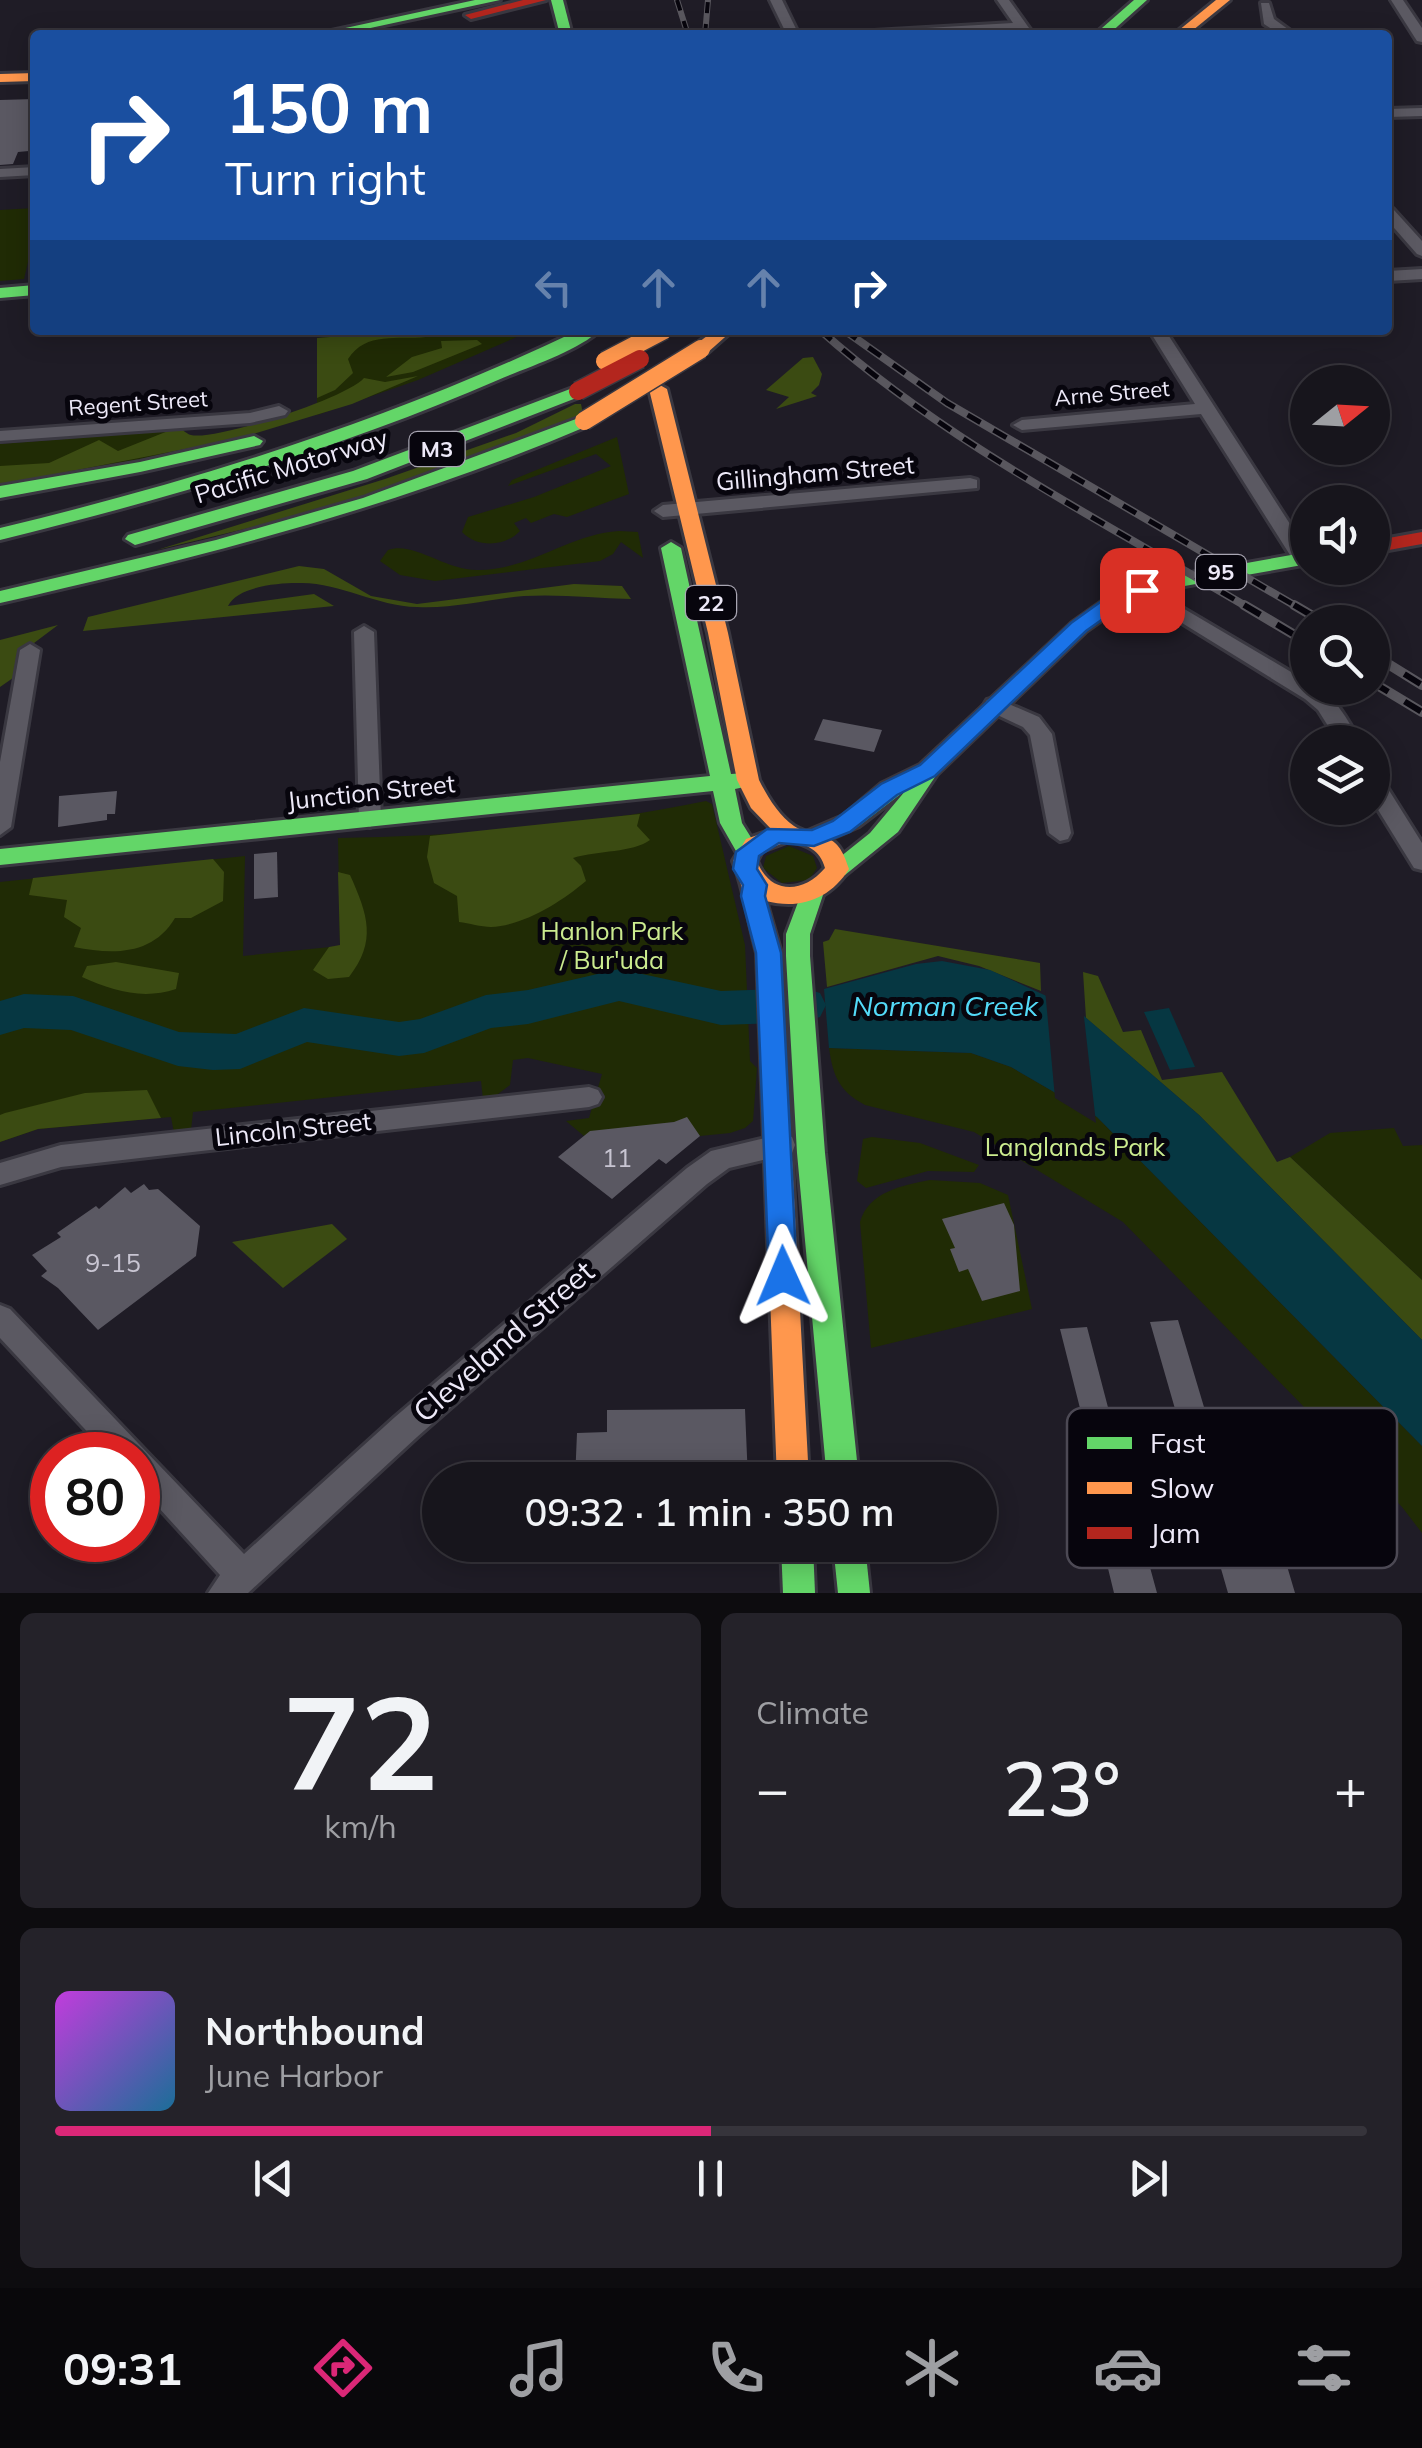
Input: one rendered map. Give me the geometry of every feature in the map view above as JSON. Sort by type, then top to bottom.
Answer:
[{"type":"main road","points":[[1106,30],[1141,0]]},
{"type":"main road","points":[[1135,30],[1168,0]]},
{"type":"main road","points":[[1155,30],[1190,0]]},
{"type":"main road","points":[[1186,30],[1224,0]]},
{"type":"main road","points":[[348,30],[498,4],[554,13]]},
{"type":"main road","points":[[394,30],[498,4]]},
{"type":"main road","points":[[0,78],[30,77]]},
{"type":"main road","points":[[0,88],[30,87]]},
{"type":"main road","points":[[0,292],[30,290]]},
{"type":"main road","name":"Pacific Motorway","points":[[108,546],[426,454],[569,361],[588,335]]},
{"type":"main road","points":[[569,361],[624,335]]},
{"type":"main road","points":[[0,492],[155,464],[268,437],[373,404],[569,361],[649,335]]},
{"type":"main road","points":[[0,597],[242,541],[398,498],[501,460],[584,421],[696,337]]},
{"type":"main road","name":"Pacific Motorway","points":[[0,534],[221,478],[385,423],[451,412],[569,361],[696,337]]},
{"type":"main road","name":"22","points":[[658,389],[748,780],[759,803],[788,833]]},
{"type":"main road","name":"22","points":[[660,500],[722,783],[735,836],[748,852],[745,869],[755,885],[753,896],[768,945],[792,1462]]},
{"type":"main road","points":[[1390,544],[1422,538]]},
{"type":"main road","name":"95","points":[[814,838],[851,821],[889,789],[928,770],[1078,627],[1110,604],[1142,590],[1290,561]]},
{"type":"main road","name":"95","points":[[837,869],[854,860],[914,802],[928,770]]},
{"type":"main road","name":"Junction Street","points":[[0,857],[748,780]]},
{"type":"main road","points":[[748,852],[764,839],[788,833],[814,838],[832,852],[837,869],[833,880],[811,895],[775,895],[755,885]]},
{"type":"main road","points":[[811,895],[798,944],[810,1137],[843,1462]]},
{"type":"main road","points":[[798,1562],[800,1593]]},
{"type":"main road","points":[[851,1562],[854,1593]]},
{"type":"street","points":[[776,0],[791,30]]},
{"type":"street","points":[[1003,0],[1024,30]]},
{"type":"street","points":[[1397,0],[1422,38]]},
{"type":"street","points":[[1265,6],[1268,21],[1282,30]]},
{"type":"street","points":[[1392,113],[1422,112]]},
{"type":"street","points":[[0,173],[30,171]]},
{"type":"street","points":[[1392,217],[1422,251]]},
{"type":"street","points":[[1392,276],[1422,274]]},
{"type":"street","points":[[1161,335],[1290,536]]},
{"type":"street","name":"Arne Street","points":[[1022,426],[1205,408]]},
{"type":"street","name":"Regent Street","points":[[0,436],[250,418],[279,411]]},
{"type":"street","name":"Gillingham Street","points":[[660,500],[688,510],[970,484]]},
{"type":"street","points":[[1142,590],[1312,694],[1326,705],[1338,725]]},
{"type":"street","points":[[364,632],[370,819]]},
{"type":"street","points":[[0,827],[30,650]]},
{"type":"street","points":[[995,705],[1031,722],[1039,730],[1060,833]]},
{"type":"street","points":[[1390,810],[1422,862]]},
{"type":"street","name":"Lincoln Street","points":[[0,1174],[62,1156],[589,1097]]},
{"type":"street","name":"Cleveland Street","points":[[233,1584],[406,1427],[697,1176],[721,1159],[810,1137]]},
{"type":"street","points":[[0,1318],[107,1432]]},
{"type":"street","points":[[160,1492],[233,1584]]},
{"type":"green space","points":[[30,208],[30,253],[24,279],[0,281],[0,210]]},
{"type":"green space","points":[[433,335],[364,344],[348,359],[353,373],[335,390],[317,398],[317,338]]},
{"type":"green space","points":[[522,335],[418,380],[317,415],[317,338]]},
{"type":"green space","points":[[477,340],[482,344],[413,372],[386,377],[412,357],[442,348],[441,341]]},
{"type":"green space","points":[[813,357],[822,374],[811,393],[817,396],[776,409],[789,397],[766,390],[803,358]]},
{"type":"green space","points":[[418,376],[352,404],[237,439],[0,485],[0,466],[49,463],[99,440],[118,451],[178,427],[191,435],[226,431],[308,406],[364,378],[385,382]]},
{"type":"green space","points":[[581,404],[583,414],[366,500],[157,550],[385,479],[516,433]]},
{"type":"green space","points":[[171,431],[168,456],[0,485],[0,444]]},
{"type":"green space","points":[[617,437],[629,494],[567,517],[554,514],[531,523],[526,518],[514,523],[520,531],[499,543],[475,541],[462,532],[468,517],[534,497],[611,466],[596,454],[508,486],[512,480]]},
{"type":"green space","points":[[619,531],[638,532],[643,558],[621,542],[613,554],[600,561],[435,581],[400,575],[380,561],[388,550],[398,548],[465,569],[496,569],[583,538]]},
{"type":"green space","points":[[299,566],[324,569],[371,596],[417,604],[574,584],[622,586],[631,599],[524,596],[417,607],[386,603],[312,583],[288,583],[248,590],[228,606],[314,594],[334,606],[83,631],[88,617]]},
{"type":"green space","points":[[58,625],[30,646],[23,671],[0,687],[0,640]]},
{"type":"green space","name":"Hanlon Park / Bur'uda","points":[[706,801],[712,804],[745,945],[750,1061],[757,1068],[753,1121],[745,1128],[700,1136],[674,1122],[584,1136],[566,1121],[589,1118],[602,1074],[528,1058],[513,1060],[510,1085],[494,1097],[483,1099],[481,1081],[193,1112],[191,1130],[174,1133],[171,1117],[38,1129],[0,1142],[0,882],[245,856],[243,956],[340,946],[338,838],[523,828]]},
{"type":"green space","points":[[640,814],[637,826],[650,840],[634,847],[573,858],[581,866],[586,881],[542,911],[504,925],[487,927],[459,922],[457,896],[434,883],[427,857],[430,836]]},
{"type":"green space","points":[[789,846],[813,856],[817,868],[809,880],[782,883],[763,868],[766,856]]},
{"type":"green space","points":[[213,859],[224,872],[223,901],[191,918],[175,918],[156,939],[131,949],[74,947],[81,928],[64,917],[67,900],[29,895],[33,878]]},
{"type":"green space","points":[[338,872],[350,875],[356,889],[365,915],[366,939],[364,952],[349,977],[328,979],[313,970],[329,947],[340,945]]},
{"type":"green space","points":[[835,929],[1040,963],[1041,991],[979,966],[938,956],[827,987],[823,942],[829,940]]},
{"type":"green space","points":[[116,962],[179,973],[176,989],[152,994],[128,992],[82,977],[87,966]]},
{"type":"green space","points":[[1083,972],[1098,976],[1123,1032],[1141,1030],[1162,1080],[1222,1072],[1277,1162],[1290,1157],[1422,1280],[1422,1340],[1199,1115],[1086,1018]]},
{"type":"green space","name":"Langlands Park","points":[[829,1048],[971,1053],[1011,1067],[1097,1117],[1384,1408],[1305,1408],[1123,1222],[974,1132],[865,1105],[849,1094],[833,1067]]},
{"type":"green space","points":[[147,1090],[161,1118],[38,1129],[0,1142],[0,1115],[5,1113],[85,1093]]},
{"type":"green space","points":[[1394,1128],[1403,1146],[1422,1145],[1422,1280],[1290,1157],[1330,1133]]},
{"type":"green space","points":[[863,1139],[920,1143],[979,1165],[974,1172],[928,1171],[866,1188],[857,1181]]},
{"type":"green space","points":[[930,1180],[980,1183],[1008,1195],[1032,1309],[871,1348],[860,1222],[879,1197]]},
{"type":"green space","points":[[332,1224],[347,1239],[283,1288],[232,1242]]},
{"type":"green space","name":"Langlands Park","points":[[1397,1421],[1422,1446],[1422,1533],[1397,1502]]},
{"type":"water","name":"Norman Creek","points":[[942,961],[990,970],[1077,1010],[1199,1115],[1422,1340],[1422,1446],[1397,1421],[1397,1408],[1384,1408],[1097,1117],[1011,1067],[971,1053],[829,1048],[824,989],[916,964]]},
{"type":"water","points":[[1169,1008],[1195,1067],[1170,1070],[1144,1012]]},
{"type":"pier","points":[[1045,989],[1083,1008],[1096,1123],[1055,1098]]},
{"type":"building","points":[[30,99],[29,151],[18,152],[13,164],[0,165],[0,100]]},
{"type":"building","points":[[823,719],[882,730],[874,752],[814,740]]},
{"type":"building","points":[[117,791],[115,814],[107,814],[107,820],[58,827],[59,796]]},
{"type":"building","points":[[277,852],[278,897],[254,899],[254,854]]},
{"type":"building","points":[[687,1117],[700,1136],[666,1164],[659,1159],[612,1199],[558,1157],[590,1131],[674,1122]]},
{"type":"building","points":[[144,1184],[149,1190],[158,1189],[200,1226],[196,1256],[98,1330],[41,1276],[47,1271],[32,1255],[61,1237],[57,1233],[96,1206],[99,1209],[125,1187],[131,1193]]},
{"type":"building","points":[[1004,1203],[1014,1225],[1020,1291],[982,1301],[968,1269],[959,1272],[950,1249],[955,1248],[942,1219]]},
{"type":"building","points":[[1178,1320],[1204,1408],[1175,1408],[1150,1322]]},
{"type":"building","points":[[1087,1327],[1108,1408],[1080,1408],[1060,1329]]},
{"type":"building","points":[[745,1409],[747,1462],[576,1462],[577,1433],[607,1432],[607,1410]]},
{"type":"building","points":[[1108,1568],[1150,1568],[1157,1593],[1114,1593]]},
{"type":"building","points":[[1221,1568],[1288,1568],[1295,1593],[1228,1593]]},
{"type":"waterway","name":"Norman Creek","points":[[0,1018],[24,1011],[73,1013],[178,1049],[213,1052],[240,1051],[304,1025],[399,1039],[424,1036],[486,1012],[528,1007],[619,985],[721,1008],[804,1005]]},
{"type":"railway","points":[[677,0],[686,30]]},
{"type":"railway","points":[[705,30],[708,0]]},
{"type":"railway","points":[[826,335],[869,371],[973,445],[1249,608]]},
{"type":"railway","points":[[851,335],[947,403],[1294,605]]},
{"type":"railway","points":[[1244,605],[1290,632]]},
{"type":"railway","points":[[1390,665],[1422,685]]},
{"type":"railway","points":[[1390,693],[1422,712]]},
{"type":"traffic: fast","points":[[344,30],[494,0]]},
{"type":"traffic: fast","points":[[557,0],[565,30]]},
{"type":"traffic: fast","points":[[1106,30],[1141,0]]},
{"type":"traffic: fast","points":[[0,293],[30,290]]},
{"type":"traffic: fast","points":[[0,534],[153,495],[302,450],[449,395],[582,335]]},
{"type":"traffic: fast","points":[[135,539],[360,475],[578,391]]},
{"type":"traffic: fast","points":[[0,597],[296,524],[442,478],[584,421]]},
{"type":"traffic: fast","points":[[0,492],[140,467],[254,441]]},
{"type":"traffic: fast","points":[[671,548],[731,823],[748,852]]},
{"type":"traffic: fast","points":[[814,838],[851,821],[889,789],[928,770],[1079,627],[1110,605],[1157,585],[1290,561]]},
{"type":"traffic: fast","points":[[837,869],[866,850],[890,827],[928,770]]},
{"type":"traffic: fast","points":[[0,857],[746,780]]},
{"type":"traffic: fast","points":[[811,895],[798,934],[798,956],[811,1153],[841,1462]]},
{"type":"traffic: fast","points":[[798,1562],[799,1593]]},
{"type":"traffic: fast","points":[[851,1562],[854,1593]]},
{"type":"traffic: slow","points":[[1185,30],[1224,0]]},
{"type":"traffic: slow","points":[[0,78],[30,77]]},
{"type":"traffic: slow","points":[[605,361],[654,335]]},
{"type":"traffic: slow","points":[[701,349],[719,335]]},
{"type":"traffic: slow","points":[[584,421],[701,349]]},
{"type":"traffic: slow","points":[[658,389],[718,633],[748,780],[759,803],[788,833]]},
{"type":"traffic: slow","points":[[788,833],[820,842],[831,853],[837,869],[814,890],[786,897],[761,888],[745,861],[754,845],[788,833]]},
{"type":"traffic: slow","points":[[755,885],[753,897],[769,953],[792,1462]]},
{"type":"traffic: jam","points":[[471,15],[540,0]]},
{"type":"traffic: jam","points":[[578,391],[640,359]]},
{"type":"traffic: jam","points":[[1390,544],[1422,538]]},
{"type":"route","points":[[783,1276],[769,953],[753,896],[755,885],[745,869],[748,852],[775,835],[814,838],[842,826],[889,789],[928,770],[1078,627],[1110,604],[1142,590]]}]
